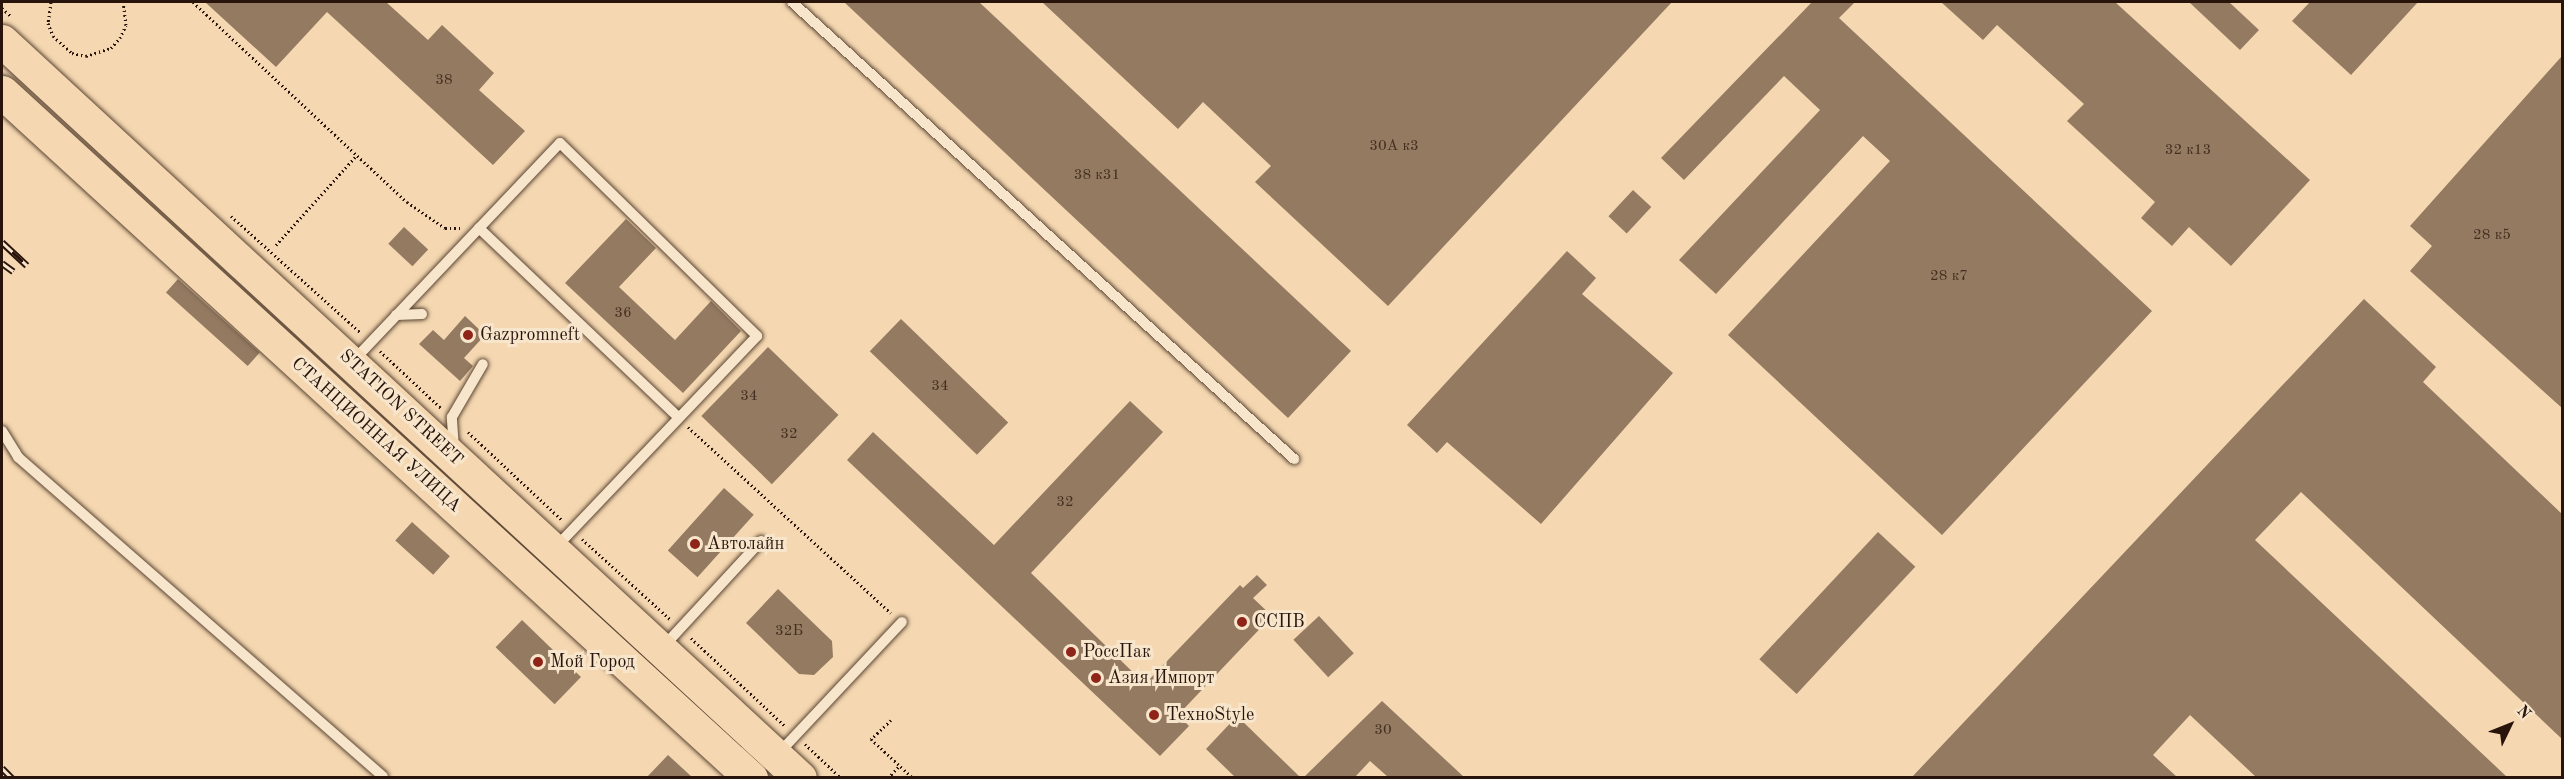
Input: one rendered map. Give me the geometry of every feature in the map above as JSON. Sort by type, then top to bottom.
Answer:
[{"type":"main road","name":"STATION STREET","points":[[2,41],[361,352],[454,459],[563,540],[671,638],[790,756]]},
{"type":"main road","name":"СТАНЦИОННАЯ УЛИЦА","points":[[2,93],[751,777]]},
{"type":"lane","points":[[792,2],[1294,459]]},
{"type":"lane","points":[[361,352],[560,143],[757,336],[563,540]]},
{"type":"lane","points":[[479,228],[678,417]]},
{"type":"lane","points":[[396,315],[422,314]]},
{"type":"lane","points":[[454,459],[452,417],[483,364]]},
{"type":"lane","points":[[2,431],[18,457],[383,777]]},
{"type":"lane","points":[[671,638],[761,541]]},
{"type":"lane","points":[[790,756],[902,622]]},
{"type":"path","points":[[51,2],[48,23],[53,36],[72,53],[86,56],[105,51],[120,38],[126,26],[123,2]]},
{"type":"path","points":[[193,2],[407,202],[445,228],[479,228]]},
{"type":"path","points":[[276,245],[357,155]]},
{"type":"path","points":[[361,352],[452,417],[563,540],[671,638],[790,756],[841,777]]},
{"type":"path","points":[[678,417],[902,622]]},
{"type":"path","points":[[891,720],[871,739],[913,777]]},
{"type":"path","points":[[888,777],[899,765]]},
{"type":"building","points":[[205,2],[386,2],[428,40],[442,25],[494,73],[479,90],[525,131],[493,165],[327,12],[276,67]]},
{"type":"building","points":[[844,2],[979,2],[1351,351],[1288,418]]},
{"type":"building","points":[[1042,2],[1672,2],[1388,306],[1255,182],[1271,166],[1203,102],[1178,129]]},
{"type":"building","points":[[1812,2],[1855,2],[1839,18],[2152,311],[1942,535],[1728,335],[1890,161],[1863,136],[1716,294],[1679,260],[1820,110],[1784,76],[1684,180],[1661,158]]},
{"type":"building","points":[[1941,2],[2115,2],[2310,180],[2231,266],[2189,227],[2172,246],[2141,218],[2155,202],[2067,121],[2084,104],[1997,25],[1983,40]]},
{"type":"building","points":[[2189,2],[2229,2],[2259,30],[2240,50]]},
{"type":"building","points":[[2310,2],[2418,2],[2351,75],[2292,21]]},
{"type":"building","points":[[2562,56],[2562,408],[2410,271],[2432,246],[2410,226]]},
{"type":"building","points":[[1633,190],[1651,207],[1627,233],[1608,216]]},
{"type":"building","points":[[626,219],[656,248],[619,287],[675,340],[711,301],[741,331],[683,393],[565,283]]},
{"type":"building","points":[[404,227],[428,250],[412,266],[388,244]]},
{"type":"building","points":[[1567,251],[1596,278],[1582,294],[1673,373],[1541,524],[1447,442],[1437,453],[1407,425]]},
{"type":"building","points":[[178,279],[260,353],[248,366],[166,292]]},
{"type":"building","points":[[2364,299],[2436,367],[2423,382],[2562,514],[2562,739],[2301,492],[2255,540],[2507,777],[2256,777],[2190,715],[2153,755],[2177,777],[1912,777]]},
{"type":"building","points":[[465,316],[485,335],[464,358],[473,366],[460,381],[419,344],[433,330],[444,340]]},
{"type":"building","points":[[901,319],[1008,423],[977,455],[870,351]]},
{"type":"building","points":[[768,347],[838,415],[772,484],[701,416]]},
{"type":"building","points":[[1130,401],[1163,432],[1031,573],[1145,684],[1240,585],[1243,588],[1257,575],[1267,585],[1253,598],[1272,616],[1178,715],[1189,726],[1160,756],[847,460],[873,432],[994,545]]},
{"type":"building","points":[[724,488],[754,515],[698,577],[668,550]]},
{"type":"building","points":[[412,522],[450,556],[433,575],[395,541]]},
{"type":"building","points":[[1878,532],[1915,567],[1797,694],[1759,659]]},
{"type":"building","points":[[778,589],[832,641],[833,657],[814,675],[799,674],[746,623]]},
{"type":"building","points":[[1319,616],[1354,653],[1328,677],[1293,640]]},
{"type":"building","name":"Мой Город","points":[[522,620],[581,677],[555,704],[496,647]]},
{"type":"building","points":[[1382,701],[1464,777],[1388,777],[1370,761],[1355,777],[1304,777]]},
{"type":"building","points":[[1237,716],[1300,777],[1235,777],[1206,749]]},
{"type":"building","points":[[668,755],[692,777],[647,777]]},
{"type":"railway","points":[[2,242],[27,265]]},
{"type":"railway","points":[[2,263],[13,271]]},
{"type":"railway","points":[[2,768],[12,778]]},
{"type":"place","name":"Gazpromneft","points":[[468,335]]},
{"type":"place","name":"Автолайн","points":[[695,544]]},
{"type":"place","name":"ССПВ","points":[[1242,622]]},
{"type":"place","name":"РоссПак","points":[[1071,652]]},
{"type":"place","name":"Мой Город","points":[[538,662]]},
{"type":"place","name":"Азия Импорт","points":[[1096,678]]},
{"type":"place","name":"ТехноStyle","points":[[1154,715]]}]
